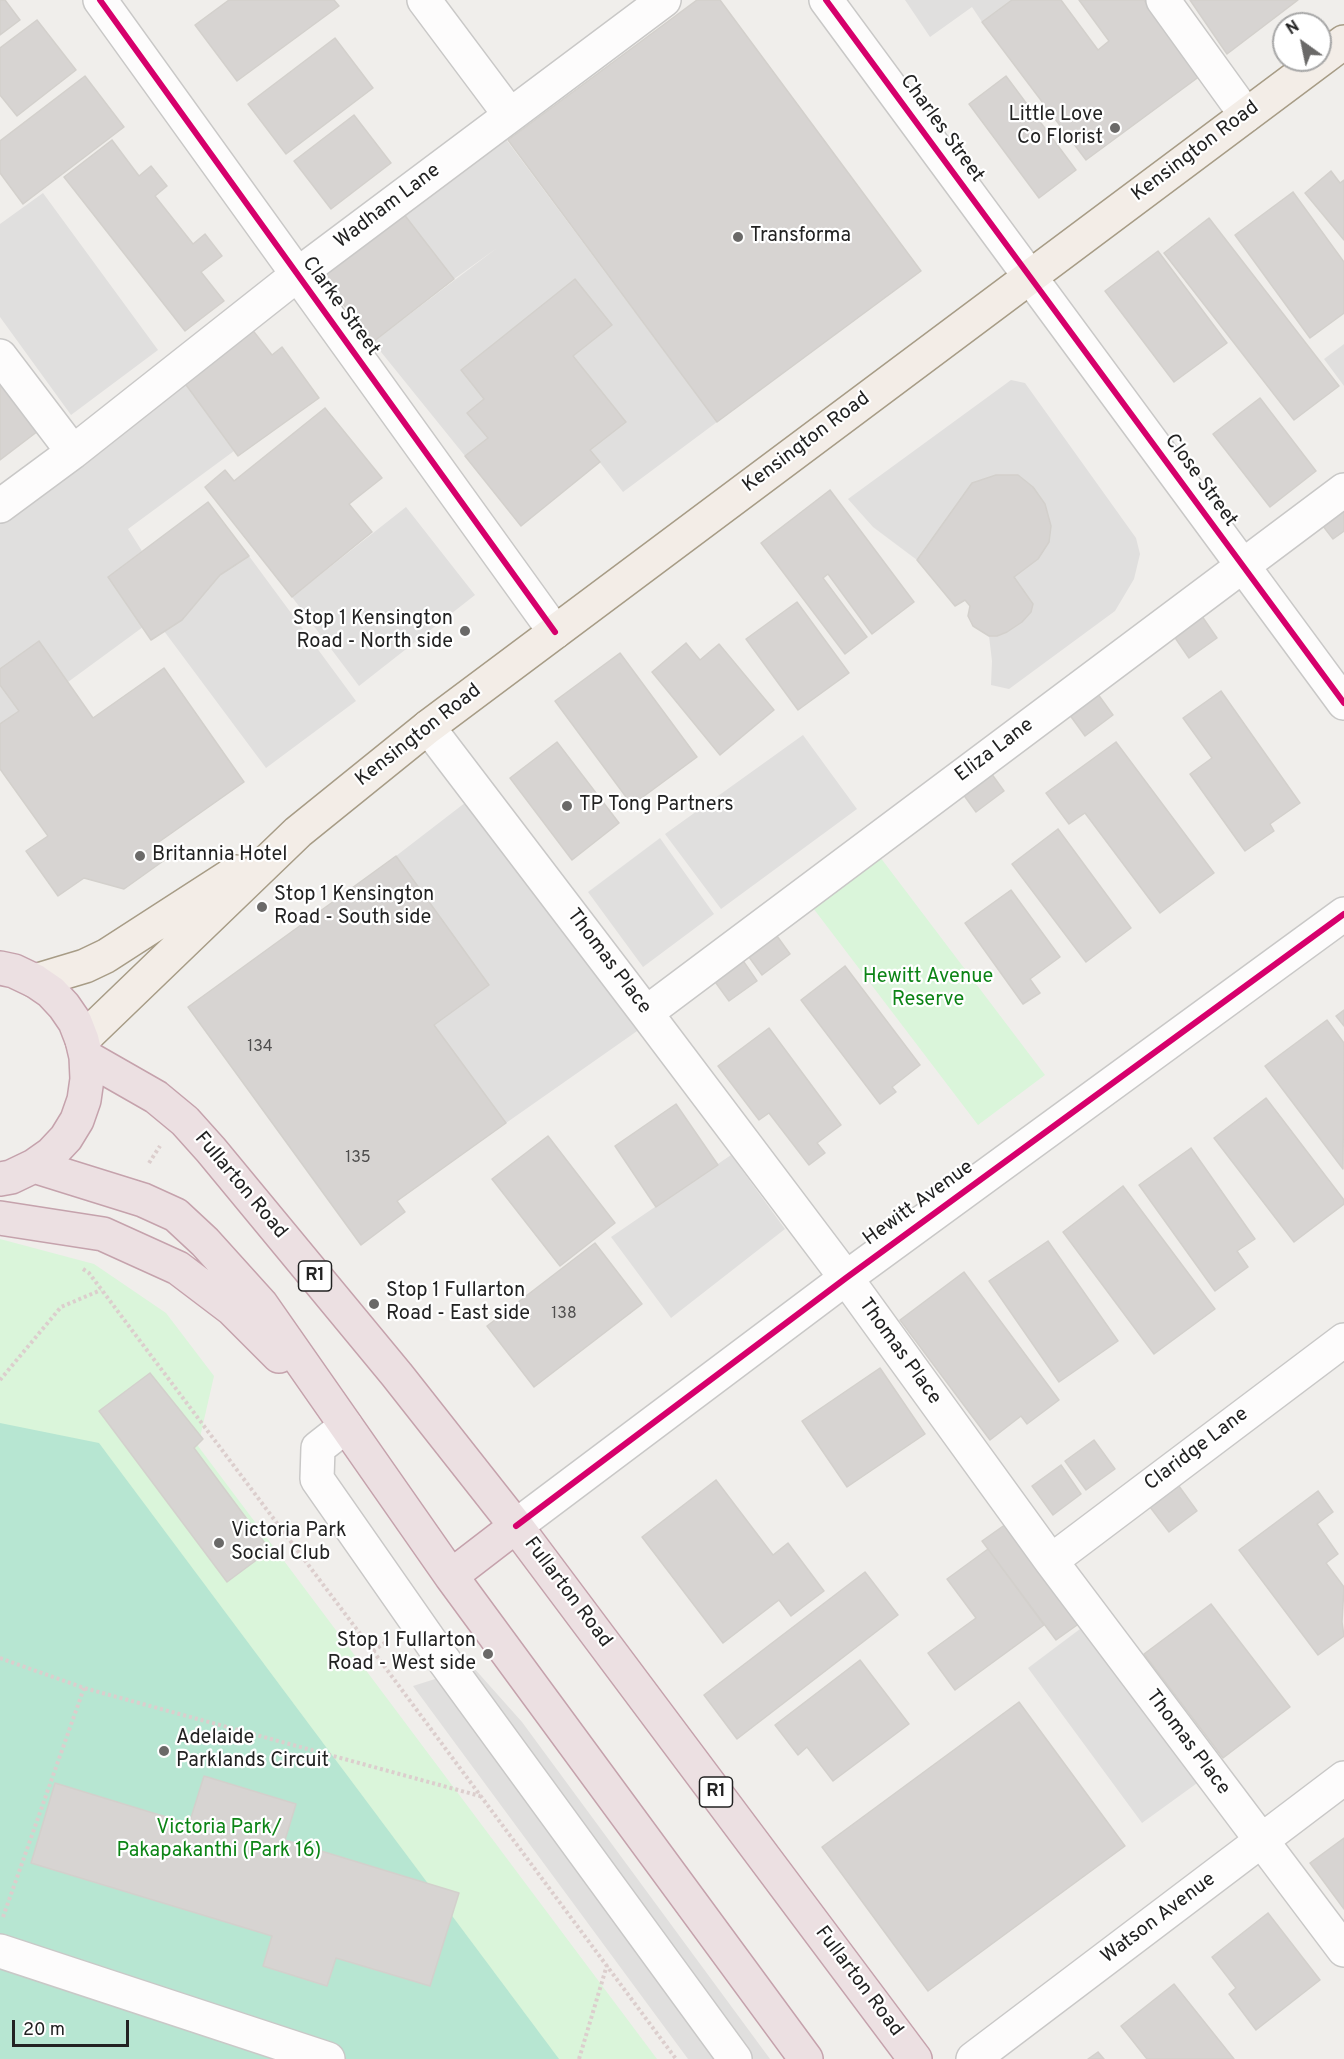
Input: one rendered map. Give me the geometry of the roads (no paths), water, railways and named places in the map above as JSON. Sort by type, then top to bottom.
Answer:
[{"type":"highway","points":[[0,968],[14,971],[35,981],[51,992],[64,1006],[75,1022],[84,1049],[87,1079],[84,1100],[77,1120],[66,1138],[51,1154],[34,1166],[0,1179]]},
{"type":"highway","name":"Fullarton Road","points":[[84,1049],[156,1097],[189,1126],[397,1375],[516,1526],[915,2059]]},
{"type":"highway","points":[[34,1166],[143,1200],[176,1215],[206,1242],[261,1304],[451,1576],[806,2059]]},
{"type":"highway","points":[[0,1218],[103,1233],[178,1268],[232,1309],[344,1423]]},
{"type":"highway","points":[[451,1576],[516,1526]]},
{"type":"main road","name":"Kensington Road","points":[[35,981],[86,966],[106,956],[298,832],[428,727],[1304,72]]},
{"type":"main road","name":"Kensington Road","points":[[84,1049],[298,832]]},
{"type":"street","name":"Clarke Street","points":[[100,0],[555,633]]},
{"type":"street","points":[[424,0],[510,115]]},
{"type":"street","name":"Wadham Lane","points":[[0,506],[73,452],[297,275],[664,0]]},
{"type":"street","name":"Charles Street","points":[[826,0],[1030,277]]},
{"type":"street","points":[[1163,0],[1246,115]]},
{"type":"street","name":"Close Street","points":[[1030,277],[1344,703]]},
{"type":"street","points":[[0,356],[73,452]]},
{"type":"street","name":"Eliza Lane","points":[[646,1012],[1344,490]]},
{"type":"street","name":"Thomas Place","points":[[428,727],[846,1278],[1051,1561],[1344,1950]]},
{"type":"street","name":"Hewitt Avenue","points":[[516,1526],[846,1278],[1344,914]]},
{"type":"street","name":"Claridge Lane","points":[[1051,1561],[1344,1340]]},
{"type":"street","points":[[344,1423],[318,1448],[316,1479],[443,1659],[735,2059]]},
{"type":"street","name":"Watson Avenue","points":[[974,2059],[1344,1778]]},
{"type":"street","points":[[0,1951],[328,2059]]},
{"type":"place","name":"Little Love Co Florist","points":[[1115,128]]},
{"type":"place","name":"Transforma","points":[[738,237]]},
{"type":"place","name":"Stop 1 Kensington Road - North side","points":[[465,631]]},
{"type":"place","name":"TP Tong Partners","points":[[567,806]]},
{"type":"place","name":"Britannia Hotel","points":[[140,856]]},
{"type":"place","name":"Stop 1 Kensington Road - South side","points":[[262,907]]},
{"type":"place","name":"Stop 1 Fullarton Road - East side","points":[[374,1304]]},
{"type":"place","name":"Victoria Park Social Club","points":[[219,1543]]},
{"type":"place","name":"Stop 1 Fullarton Road - West side","points":[[488,1654]]},
{"type":"place","name":"Adelaide Parklands Circuit","points":[[164,1751]]},
{"type":"park label","name":"Hewitt Avenue Reserve","points":[[928,990]]},
{"type":"park label","name":"Victoria Park/ Pakapakanthi (Park 16)","points":[[219,1840]]}]
